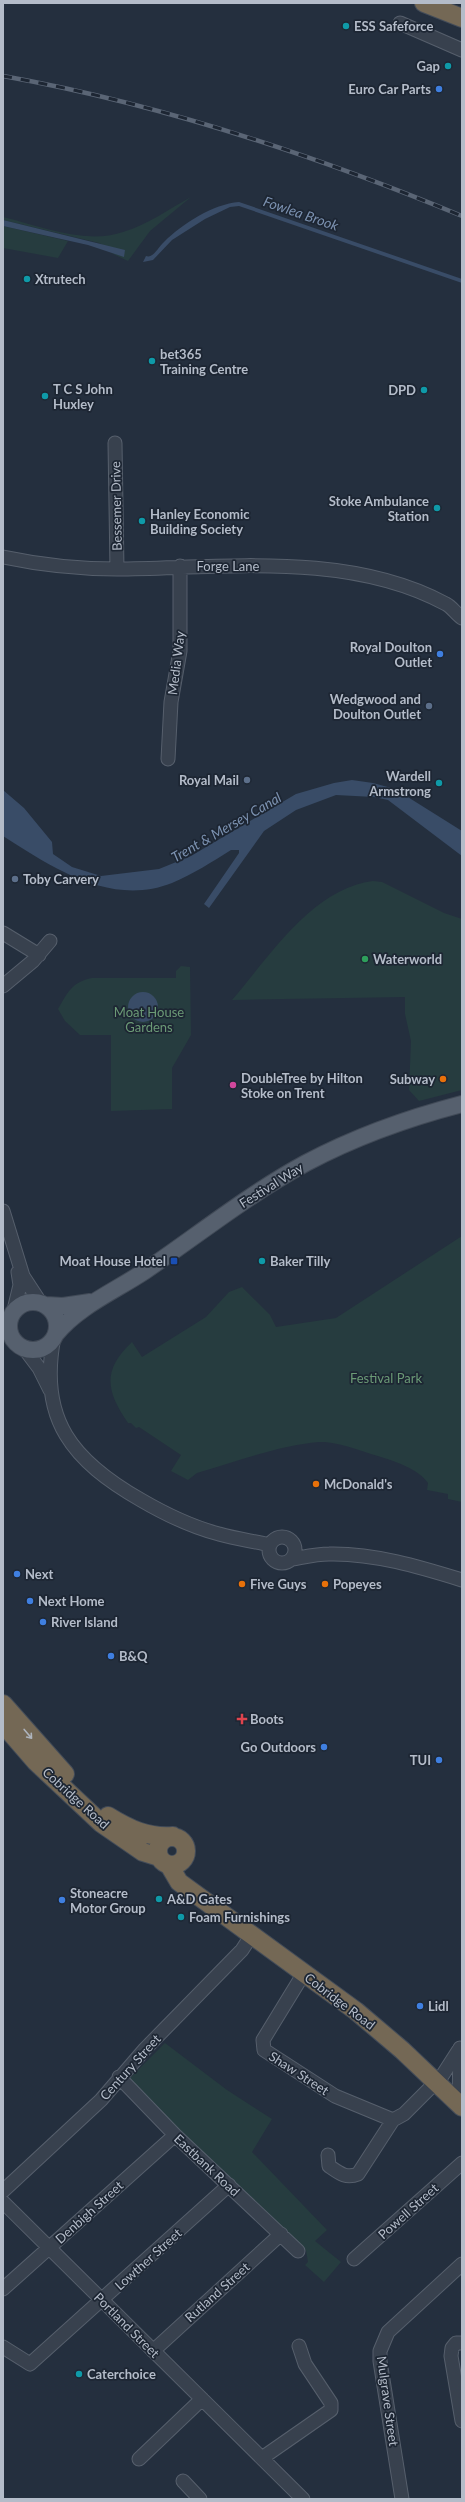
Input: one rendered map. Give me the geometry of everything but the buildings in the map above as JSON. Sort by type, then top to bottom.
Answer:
[{"type":"highway","points":[[424,3],[462,18]]},
{"type":"highway","points":[[3,1704],[38,1744],[102,1812]]},
{"type":"highway","name":"Cobridge Road","points":[[3,1724],[36,1762],[83,1804],[101,1823],[143,1852],[164,1861],[180,1882],[251,1936],[356,2011],[402,2050],[435,2084],[460,2106]]},
{"type":"highway","points":[[3,1733],[36,1762]]},
{"type":"highway","points":[[83,1804],[102,1812]]},
{"type":"highway","name":"Cobridge Road","points":[[102,1812],[124,1826],[141,1832],[156,1837],[173,1836]]},
{"type":"highway","points":[[173,1836],[184,1842],[186,1855],[179,1864],[164,1861],[159,1845],[163,1840],[173,1836]]},
{"type":"highway","name":"Cobridge Road","points":[[186,1855],[191,1878],[209,1904]]},
{"type":"main road","name":"Festival Way","points":[[55,1336],[72,1317],[97,1300],[135,1278],[259,1191],[306,1163],[359,1138],[407,1120],[462,1104]]},
{"type":"main road","name":"Festival Way","points":[[43,1304],[63,1306],[97,1300]]},
{"type":"main road","points":[[27,1302],[43,1304],[54,1313],[57,1320],[55,1336],[40,1349],[14,1345],[9,1326],[9,1316],[27,1302]]},
{"type":"street","points":[[400,24],[462,50]]},
{"type":"street","name":"Bessemer Drive","points":[[115,443],[117,569]]},
{"type":"street","name":"Forge Lane","points":[[3,557],[41,565],[117,569],[180,566],[284,566],[336,570],[375,578],[448,605],[462,606]]},
{"type":"street","name":"Media Way","points":[[168,759],[171,702],[180,651],[180,566]]},
{"type":"street","name":"Forge Lane","points":[[448,605],[462,618]]},
{"type":"street","points":[[3,934],[39,955]]},
{"type":"street","points":[[3,986],[39,955],[50,941]]},
{"type":"street","points":[[3,1211],[22,1276],[43,1304]]},
{"type":"street","points":[[9,1316],[20,1285],[16,1258]]},
{"type":"street","points":[[52,1396],[52,1349],[55,1336]]},
{"type":"street","points":[[14,1345],[39,1368],[52,1396],[62,1430],[72,1447],[84,1461],[114,1485],[158,1509],[206,1530],[270,1545]]},
{"type":"street","points":[[329,1554],[294,1542],[290,1538],[279,1537],[270,1545],[269,1553],[275,1561],[283,1564],[292,1559],[329,1554],[363,1556],[418,1567],[462,1580]]},
{"type":"street","points":[[292,1559],[296,1553],[294,1542]]},
{"type":"street","name":"Century Street","points":[[3,2191],[101,2100],[120,2076],[242,1950],[251,1936]]},
{"type":"street","name":"Shaw Street","points":[[304,1973],[263,2040],[264,2050],[335,2096],[393,2120]]},
{"type":"street","points":[[328,2155],[329,2166],[341,2175],[350,2177],[358,2174],[393,2120],[404,2114],[435,2084],[461,2046]]},
{"type":"street","points":[[460,2106],[461,2046]]},
{"type":"street","name":"Eastbank Road","points":[[120,2076],[128,2088],[175,2135],[298,2251]]},
{"type":"street","name":"Denbigh Street","points":[[3,2289],[175,2135]]},
{"type":"street","name":"Powell Street","points":[[354,2259],[462,2162]]},
{"type":"street","name":"Lowther Street","points":[[3,2348],[30,2364],[229,2185]]},
{"type":"street","name":"Portland Street","points":[[3,2202],[303,2499]]},
{"type":"street","name":"Rutland Street","points":[[153,2351],[281,2234]]},
{"type":"street","name":"Mulgrave Street","points":[[402,2499],[380,2361],[380,2351],[388,2332],[462,2264]]},
{"type":"street","points":[[459,2343],[452,2348],[452,2356],[462,2421]]},
{"type":"street","points":[[262,2458],[331,2410],[331,2403],[305,2364],[299,2346]]},
{"type":"street","points":[[139,2459],[202,2399]]},
{"type":"street","points":[[183,2481],[200,2499]]},
{"type":"green space","points":[[191,197],[150,231],[128,261],[111,253],[124,256],[99,243],[3,220],[3,217],[63,233],[93,236],[108,235],[123,232],[141,225]]},
{"type":"green space","points":[[3,226],[68,241],[58,258],[3,248]]},
{"type":"green space","name":"Waterworld","points":[[373,881],[382,882],[444,913],[462,919],[462,1090],[419,1101],[409,1090],[411,1041],[405,1014],[405,997],[232,1000],[277,945],[312,910],[331,896],[351,886]]},
{"type":"green space","name":"Moat House Gardens","points":[[181,966],[190,967],[191,1035],[172,1068],[172,1109],[111,1111],[111,1035],[80,1035],[65,1021],[58,1009],[71,989],[75,985],[85,980],[92,978],[176,978],[176,971]]},
{"type":"green space","name":"Festival Park","points":[[462,1236],[462,1502],[448,1499],[448,1494],[427,1490],[428,1483],[424,1478],[413,1470],[400,1464],[350,1447],[326,1442],[304,1444],[258,1454],[197,1473],[188,1480],[171,1471],[181,1455],[139,1427],[136,1428],[131,1423],[128,1423],[115,1401],[110,1381],[112,1371],[122,1352],[132,1342],[142,1357],[206,1317],[229,1292],[242,1287],[270,1315],[276,1327],[336,1318]]},
{"type":"green space","points":[[165,2043],[227,2090],[272,2119],[252,2152],[327,2230],[315,2241],[341,2262],[324,2282],[305,2265],[308,2262],[306,2250],[302,2252],[128,2080]]},
{"type":"water","points":[[239,202],[462,279],[462,283],[239,206],[230,207],[205,219],[172,240],[153,260],[143,262],[146,256],[151,256],[171,235],[198,216],[219,207]]},
{"type":"water","points":[[3,220],[125,250],[124,257],[88,245],[3,226]]},
{"type":"water","points":[[352,780],[373,783],[395,789],[462,831],[462,856],[388,800],[374,797],[336,795],[296,810],[264,831],[209,908],[204,904],[239,853],[239,850],[231,850],[195,872],[172,883],[149,889],[127,890],[105,887],[62,871],[3,836],[3,790],[24,808],[52,842],[53,854],[72,867],[101,876],[159,869],[191,856],[296,794],[334,783]]},
{"type":"water","points":[[143,992],[149,993],[157,1001],[157,1013],[149,1021],[143,1022],[137,1021],[129,1013],[128,1007],[129,1001],[137,993]]},
{"type":"railway","points":[[3,76],[121,101],[236,134],[350,172],[462,216]]},
{"type":"place","name":"ESS Safeforce","points":[[346,26]]},
{"type":"place","name":"Gap","points":[[448,66]]},
{"type":"place","name":"Euro Car Parts","points":[[439,89]]},
{"type":"place","name":"Xtrutech","points":[[27,279]]},
{"type":"place","name":"bet365 Training Centre","points":[[152,361]]},
{"type":"place","name":"DPD","points":[[424,390]]},
{"type":"place","name":"T C S John Huxley","points":[[45,396]]},
{"type":"place","name":"Stoke Ambulance Station","points":[[437,508]]},
{"type":"place","name":"Hanley Economic Building Society","points":[[142,521]]},
{"type":"place","name":"Royal Doulton Outlet","points":[[440,654]]},
{"type":"place","name":"Wedgwood and Doulton Outlet","points":[[429,706]]},
{"type":"place","name":"Royal Mail","points":[[247,780]]},
{"type":"place","name":"Wardell Armstrong","points":[[439,783]]},
{"type":"place","name":"Toby Carvery","points":[[15,879]]},
{"type":"place","name":"Waterworld","points":[[365,959]]},
{"type":"place","name":"Subway","points":[[443,1079]]},
{"type":"place","name":"DoubleTree by Hilton Stoke on Trent","points":[[233,1085]]},
{"type":"place","name":"Moat House Hotel","points":[[174,1261]]},
{"type":"place","name":"Baker Tilly","points":[[262,1261]]},
{"type":"place","name":"McDonald's","points":[[316,1484]]},
{"type":"place","name":"Next","points":[[17,1574]]},
{"type":"place","name":"Five Guys","points":[[242,1584]]},
{"type":"place","name":"Popeyes","points":[[325,1584]]},
{"type":"place","name":"Next Home","points":[[30,1601]]},
{"type":"place","name":"River Island","points":[[43,1622]]},
{"type":"place","name":"B&Q","points":[[111,1656]]},
{"type":"place","name":"Boots","points":[[242,1719]]},
{"type":"place","name":"Go Outdoors","points":[[324,1747]]},
{"type":"place","name":"TUI","points":[[439,1760]]},
{"type":"place","name":"A&D Gates","points":[[159,1899]]},
{"type":"place","name":"Stoneacre Motor Group","points":[[62,1900]]},
{"type":"place","name":"Foam Furnishings","points":[[181,1917]]},
{"type":"place","name":"Lidl","points":[[420,2006]]},
{"type":"place","name":"Caterchoice","points":[[79,2374]]},
{"type":"water label","name":"Fowlea Brook","points":[[301,213]]},
{"type":"water label","name":"Trent & Mersey Canal","points":[[226,827]]}]
